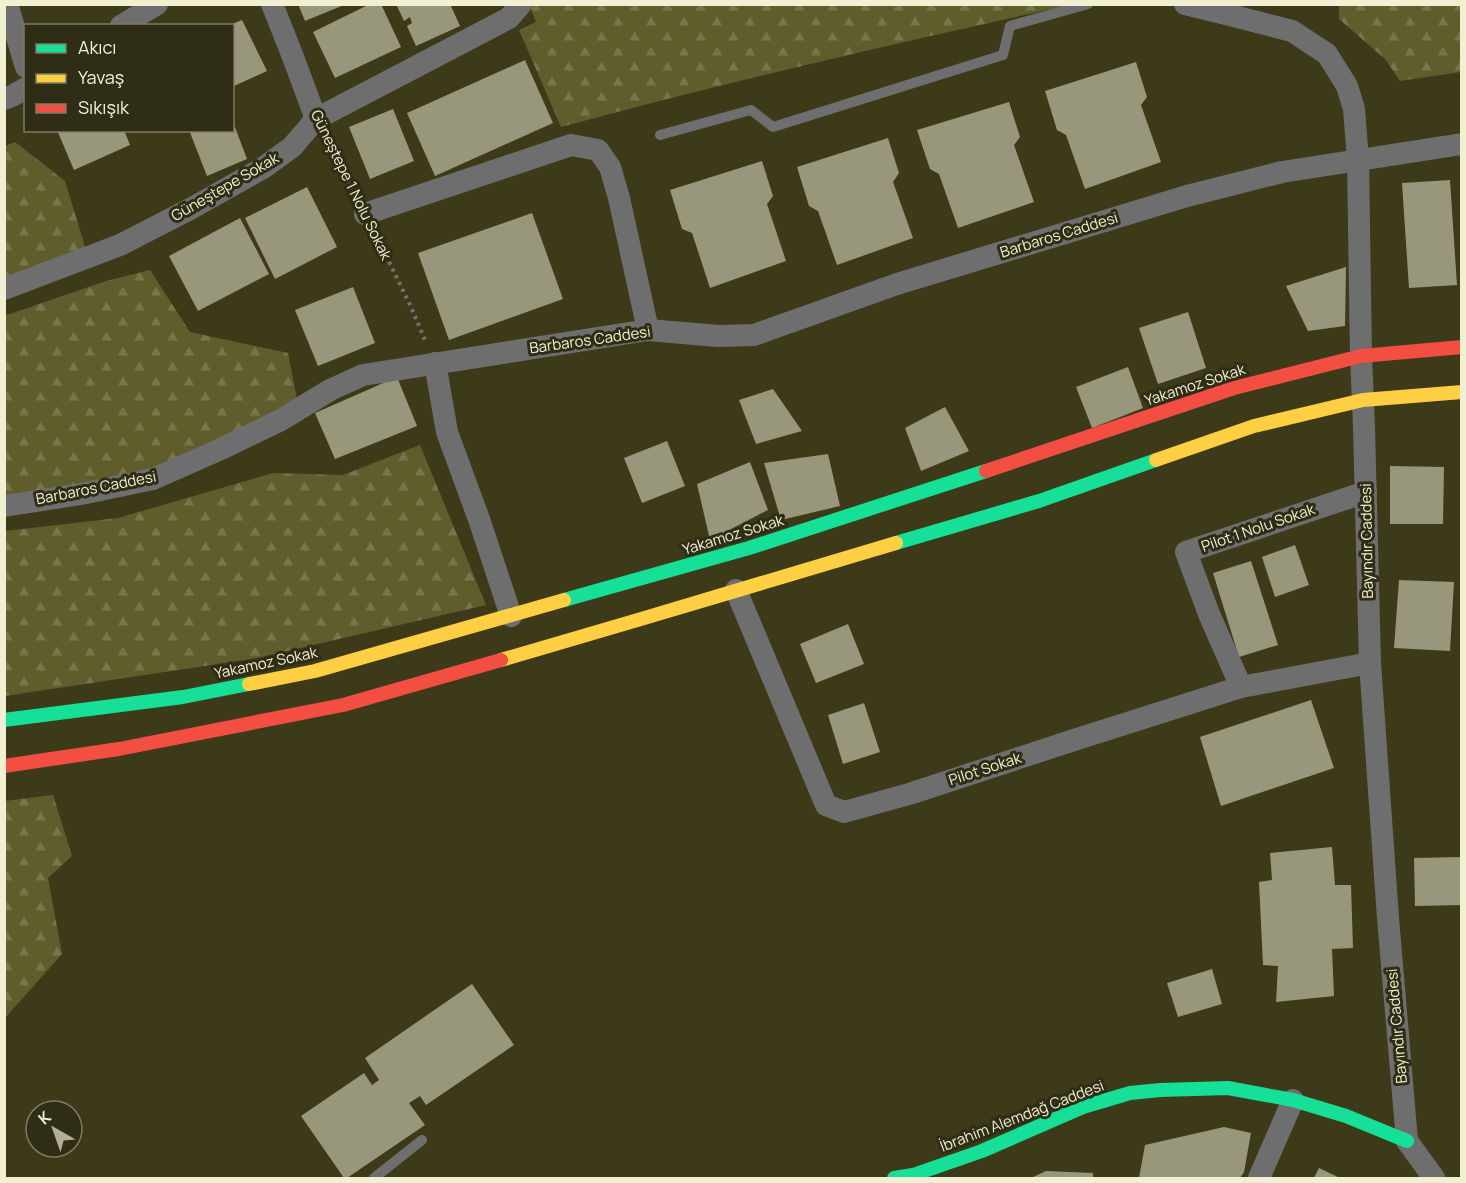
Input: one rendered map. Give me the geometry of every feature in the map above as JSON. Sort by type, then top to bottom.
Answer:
[{"type":"main road","name":"Yakamoz Sokak","points":[[4,720],[183,697],[315,671],[749,548],[1234,388],[1361,356],[1461,346]]},
{"type":"main road","points":[[4,766],[119,749],[342,705],[645,619],[1039,501],[1254,426],[1363,400],[1461,392]]},
{"type":"main road","name":"İbrahim Alemdağ Caddesi","points":[[894,1179],[913,1175],[982,1150],[1083,1107],[1130,1093],[1160,1090],[1228,1088],[1293,1100],[1346,1116],[1407,1141]]},
{"type":"street","points":[[7,4],[24,60]]},
{"type":"street","points":[[124,24],[157,4]]},
{"type":"street","name":"Güneştepe 1 Nolu Sokak","points":[[272,4],[316,119]]},
{"type":"street","name":"Güneştepe Sokak","points":[[4,289],[120,245],[192,208],[263,168],[292,147],[316,119],[509,18],[521,4]]},
{"type":"street","name":"Bayındır Caddesi","points":[[1185,4],[1292,31],[1327,54],[1347,86],[1354,109],[1358,160],[1370,663],[1407,1141]]},
{"type":"street","points":[[4,99],[24,89]]},
{"type":"street","name":"Barbaros Caddesi","points":[[4,506],[81,494],[153,479],[280,420],[330,390],[363,375],[648,330],[718,336],[754,335],[897,284],[1187,196],[1282,172],[1461,144]]},
{"type":"street","points":[[365,214],[571,145],[598,150],[610,168],[619,198],[648,330]]},
{"type":"street","points":[[435,363],[447,432],[512,616]]},
{"type":"street","name":"Pilot 1 Nolu Sokak","points":[[1241,687],[1185,552],[1366,492]]},
{"type":"street","name":"Pilot Sokak","points":[[736,591],[826,805],[844,812],[909,794],[1241,687],[1370,663]]},
{"type":"street","points":[[1259,1179],[1293,1100]]},
{"type":"street","points":[[1407,1141],[1434,1179]]},
{"type":"lane","points":[[660,135],[750,110],[773,127],[1003,55],[1010,26],[1088,4]]},
{"type":"lane","points":[[374,1179],[422,1140]]},
{"type":"path","name":"Güneştepe 1 Nolu Sokak","points":[[316,119],[411,307],[435,363]]},
{"type":"green space","points":[[529,4],[1070,5],[815,63],[561,127],[519,30],[536,22]]},
{"type":"green space","points":[[1339,5],[1461,5],[1461,72],[1400,81],[1385,59],[1339,19]]},
{"type":"green space","points":[[15,142],[65,181],[87,253],[5,281],[5,146]]},
{"type":"green space","points":[[150,270],[190,332],[288,353],[297,399],[206,466],[5,501],[4,316],[106,281]]},
{"type":"green space","points":[[420,445],[486,605],[257,658],[5,696],[5,531],[118,518],[273,473],[343,475]]},
{"type":"green space","points":[[53,795],[72,856],[48,878],[62,954],[5,1018],[5,801]]},
{"type":"building","points":[[298,4],[344,4],[344,5],[305,21]]},
{"type":"building","points":[[370,4],[381,4],[401,47],[335,78],[313,32]]},
{"type":"building","points":[[396,4],[450,4],[460,26],[416,46],[407,26],[412,23],[410,17],[404,21]]},
{"type":"building","points":[[242,20],[267,71],[234,86],[234,24],[232,24]]},
{"type":"building","points":[[525,60],[553,123],[435,176],[407,113]]},
{"type":"building","points":[[1136,62],[1147,97],[1141,105],[1161,162],[1085,189],[1066,135],[1057,130],[1045,91]]},
{"type":"building","points":[[1009,102],[1020,137],[1014,145],[1034,202],[958,228],[939,174],[930,169],[917,130]]},
{"type":"building","points":[[393,109],[414,161],[370,179],[349,127]]},
{"type":"building","points":[[234,125],[247,159],[207,176],[190,132],[234,132]]},
{"type":"building","points":[[58,132],[125,132],[130,145],[74,170]]},
{"type":"building","points":[[888,138],[899,173],[893,182],[913,238],[837,265],[818,211],[809,206],[797,167]]},
{"type":"building","points":[[762,161],[773,196],[767,204],[786,261],[710,288],[692,233],[682,229],[670,190]]},
{"type":"building","points":[[1450,180],[1457,285],[1409,288],[1402,183]]},
{"type":"building","points":[[307,187],[337,247],[275,279],[245,218]]},
{"type":"building","points":[[532,213],[563,299],[449,340],[418,253]]},
{"type":"building","points":[[240,218],[269,274],[198,311],[169,256]]},
{"type":"building","points":[[1346,267],[1345,326],[1308,331],[1286,286]]},
{"type":"building","points":[[353,287],[375,343],[318,366],[295,310]]},
{"type":"building","points":[[1188,312],[1206,368],[1158,384],[1139,328]]},
{"type":"building","points":[[1128,367],[1143,408],[1092,428],[1076,387]]},
{"type":"building","points":[[397,377],[417,426],[335,459],[315,413]]},
{"type":"building","points":[[773,389],[802,431],[756,444],[739,400]]},
{"type":"building","points":[[945,407],[969,451],[921,471],[905,428]]},
{"type":"building","points":[[667,441],[685,486],[642,503],[624,458]]},
{"type":"building","points":[[828,454],[840,506],[781,520],[764,463]]},
{"type":"building","points":[[750,462],[768,510],[710,540],[697,484]]},
{"type":"building","points":[[1390,466],[1444,467],[1443,524],[1390,524]]},
{"type":"building","points":[[1295,545],[1309,585],[1275,597],[1262,557]]},
{"type":"building","points":[[1251,561],[1278,645],[1239,657],[1213,573]]},
{"type":"building","points":[[1399,580],[1454,582],[1450,651],[1394,648]]},
{"type":"building","points":[[848,624],[864,664],[816,683],[800,644]]},
{"type":"building","points":[[1311,700],[1334,768],[1221,806],[1200,737]]},
{"type":"building","points":[[864,703],[880,752],[843,764],[828,715]]},
{"type":"building","points":[[1332,847],[1335,885],[1351,885],[1353,948],[1332,949],[1334,996],[1276,1002],[1278,966],[1263,965],[1259,882],[1272,880],[1270,853]]},
{"type":"building","points":[[1462,857],[1462,905],[1415,906],[1414,858]]},
{"type":"building","points":[[1212,969],[1222,1004],[1178,1017],[1167,983]]},
{"type":"building","points":[[472,984],[514,1045],[426,1105],[420,1096],[409,1103],[425,1125],[344,1178],[301,1116],[364,1073],[372,1085],[379,1080],[365,1058]]},
{"type":"building","points":[[1224,1127],[1251,1133],[1244,1172],[1240,1178],[1139,1178],[1145,1145]]},
{"type":"building","points":[[1319,1168],[1340,1178],[1314,1178]]},
{"type":"building","points":[[1046,1171],[1093,1173],[1093,1178],[1031,1178]]},
{"type":"traffic: fast","points":[[896,543],[1039,501],[1156,460]]},
{"type":"traffic: fast","points":[[564,600],[749,548],[986,471]]},
{"type":"traffic: fast","points":[[4,720],[183,697],[249,684]]},
{"type":"traffic: fast","points":[[894,1178],[913,1175],[982,1151],[1083,1107],[1130,1093],[1160,1090],[1228,1088],[1293,1100],[1346,1116],[1407,1141]]},
{"type":"traffic: slow","points":[[1156,460],[1254,426],[1363,400],[1462,392]]},
{"type":"traffic: slow","points":[[501,660],[896,543]]},
{"type":"traffic: slow","points":[[249,684],[315,671],[564,600]]},
{"type":"traffic: jam","points":[[986,471],[1234,388],[1361,356],[1462,347]]},
{"type":"traffic: jam","points":[[4,766],[119,749],[343,705],[501,660]]}]
